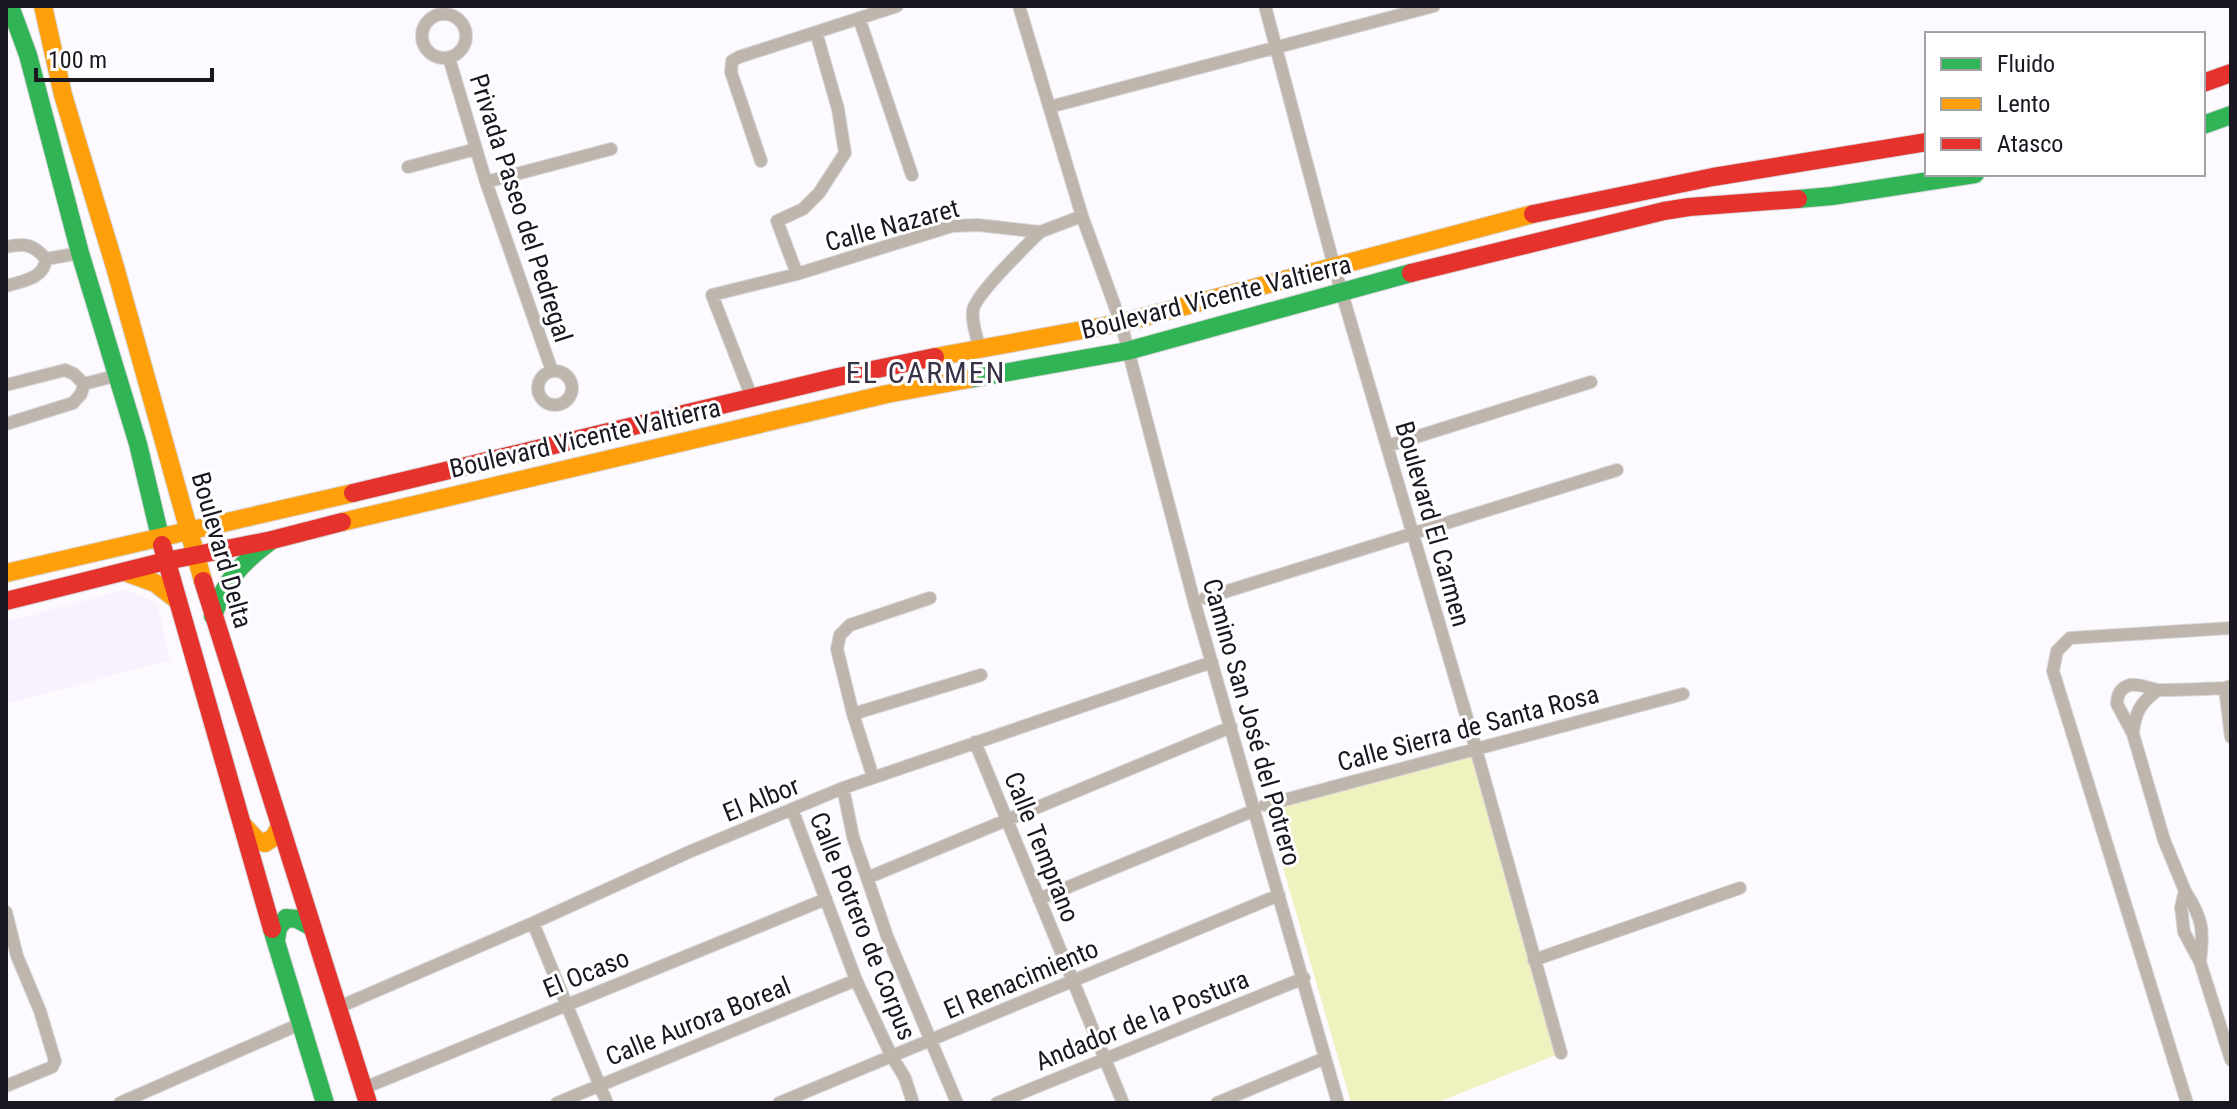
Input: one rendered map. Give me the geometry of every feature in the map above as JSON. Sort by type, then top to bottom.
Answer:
[{"type":"main road","name":"Boulevard Delta","points":[[43,6],[63,95],[213,616],[366,1095]]},
{"type":"main road","name":"Boulevard Delta","points":[[10,11],[28,55],[80,253],[138,444],[177,600],[325,1103]]},
{"type":"main road","points":[[2205,82],[2231,73]]},
{"type":"main road","points":[[2205,124],[2231,115]]},
{"type":"main road","name":"Boulevard Vicente Valtierra","points":[[6,573],[979,347],[1121,323],[1585,202],[1713,177],[1925,142]]},
{"type":"main road","name":"Boulevard Vicente Valtierra","points":[[6,601],[195,554],[272,540],[887,394],[1127,351],[1449,263],[1664,211],[1832,196],[1962,176]]},
{"type":"main road","points":[[87,276],[115,267]]},
{"type":"main road","points":[[138,444],[163,438]]},
{"type":"main road","points":[[213,616],[232,574],[272,540]]},
{"type":"main road","points":[[125,572],[160,585],[177,600]]},
{"type":"main road","points":[[242,824],[257,840],[265,843],[274,837],[280,826]]},
{"type":"main road","points":[[276,941],[278,928],[286,918],[297,919],[310,926]]},
{"type":"street","points":[[761,161],[731,64],[739,57],[897,6]]},
{"type":"street","name":"Camino San José del Potrero","points":[[1019,6],[1082,216],[1121,323],[1212,662],[1260,807],[1279,895],[1338,1103]]},
{"type":"street","name":"Boulevard El Carmen","points":[[1265,6],[1334,266],[1476,749],[1561,1053]]},
{"type":"street","points":[[1057,105],[1434,6]]},
{"type":"street","points":[[438,10],[450,14],[465,26],[465,46],[449,58],[431,54],[424,46],[424,26],[438,10]]},
{"type":"street","points":[[859,18],[912,175]]},
{"type":"street","points":[[797,274],[777,221],[803,209],[819,193],[845,153],[838,109],[816,32]]},
{"type":"street","name":"Privada Paseo del Pedregal","points":[[449,58],[486,182],[552,371]]},
{"type":"street","points":[[408,167],[476,149]]},
{"type":"street","points":[[486,182],[611,149]]},
{"type":"street","name":"Calle Nazaret","points":[[752,398],[712,295],[797,274],[952,226],[978,225],[1040,232],[1082,216]]},
{"type":"street","points":[[979,347],[973,306],[1040,232]]},
{"type":"street","points":[[6,247],[28,244],[46,259],[46,265],[39,274],[6,286]]},
{"type":"street","points":[[46,259],[80,253]]},
{"type":"street","points":[[6,385],[65,370],[84,384]]},
{"type":"street","points":[[84,384],[118,375]]},
{"type":"street","points":[[1387,446],[1591,382]]},
{"type":"street","points":[[6,424],[73,403],[84,384]]},
{"type":"street","points":[[1205,598],[1617,470]]},
{"type":"street","points":[[873,777],[837,649],[840,635],[850,625],[930,598]]},
{"type":"street","points":[[2187,1103],[2053,671],[2057,651],[2070,638],[2231,628]]},
{"type":"street","name":"El Albor","points":[[339,1007],[689,852],[843,788],[1212,662]]},
{"type":"street","points":[[853,714],[981,675]]},
{"type":"street","points":[[2200,962],[2200,916],[2185,891],[2164,840],[2133,734],[2119,711],[2119,692],[2132,685],[2158,690],[2228,687],[2231,737]]},
{"type":"street","points":[[2133,734],[2137,711],[2158,690]]},
{"type":"street","name":"Calle Sierra de Santa Rosa","points":[[1260,807],[1683,694]]},
{"type":"street","points":[[867,878],[1231,727]]},
{"type":"street","name":"Calle Temprano","points":[[975,742],[1123,1103]]},
{"type":"street","points":[[843,788],[853,837],[867,878],[928,1041],[957,1103]]},
{"type":"street","points":[[1039,899],[1260,807]]},
{"type":"street","name":"Calle Potrero de Corpus","points":[[792,809],[856,980],[896,1053],[913,1103]]},
{"type":"street","points":[[1534,960],[1740,888]]},
{"type":"street","points":[[2185,891],[2181,907],[2184,932],[2200,962],[2230,1055]]},
{"type":"street","name":"El Renacimiento","points":[[779,1103],[1279,895]]},
{"type":"street","name":"El Ocaso","points":[[366,1095],[567,1005],[826,899]]},
{"type":"street","points":[[6,912],[17,956],[40,1011],[55,1061],[52,1067],[6,1086]]},
{"type":"street","points":[[533,923],[607,1103]]},
{"type":"street","name":"Andador de la Postura","points":[[997,1103],[1304,978]]},
{"type":"street","name":"Calle Aurora Boreal","points":[[557,1103],[856,980]]},
{"type":"street","points":[[120,1103],[300,1024]]},
{"type":"street","points":[[1217,1103],[1325,1058]]},
{"type":"shaded area","points":[[126,590],[157,603],[170,660],[6,704],[6,621]]},
{"type":"green space","points":[[1476,749],[1561,1053],[1436,1103],[1351,1103],[1265,805]]},
{"type":"traffic: fast","points":[[10,6],[28,55],[80,253],[138,444],[162,545]]},
{"type":"traffic: fast","points":[[2205,124],[2231,115]]},
{"type":"traffic: fast","points":[[1798,199],[1962,176]]},
{"type":"traffic: fast","points":[[969,379],[1127,351],[1411,273]]},
{"type":"traffic: fast","points":[[213,616],[223,592],[236,573],[272,540]]},
{"type":"traffic: fast","points":[[276,941],[278,928],[286,918],[297,919],[310,926]]},
{"type":"traffic: fast","points":[[272,929],[325,1103]]},
{"type":"traffic: slow","points":[[43,6],[63,95],[203,581]]},
{"type":"traffic: slow","points":[[935,357],[1121,323],[1533,214]]},
{"type":"traffic: slow","points":[[342,522],[887,394],[969,379]]},
{"type":"traffic: slow","points":[[6,573],[353,493]]},
{"type":"traffic: slow","points":[[125,572],[155,583],[177,600]]},
{"type":"traffic: slow","points":[[242,824],[257,840],[265,843],[274,837],[280,826]]},
{"type":"traffic: jam","points":[[2205,82],[2231,73]]},
{"type":"traffic: jam","points":[[1533,214],[1713,177],[1925,142]]},
{"type":"traffic: jam","points":[[1411,273],[1664,211],[1798,199]]},
{"type":"traffic: jam","points":[[353,493],[838,377],[935,357]]},
{"type":"traffic: jam","points":[[6,601],[342,522]]},
{"type":"traffic: jam","points":[[162,545],[272,929]]},
{"type":"traffic: jam","points":[[203,581],[368,1103]]},
{"type":"district","name":"EL CARMEN","points":[[926,372]]}]
